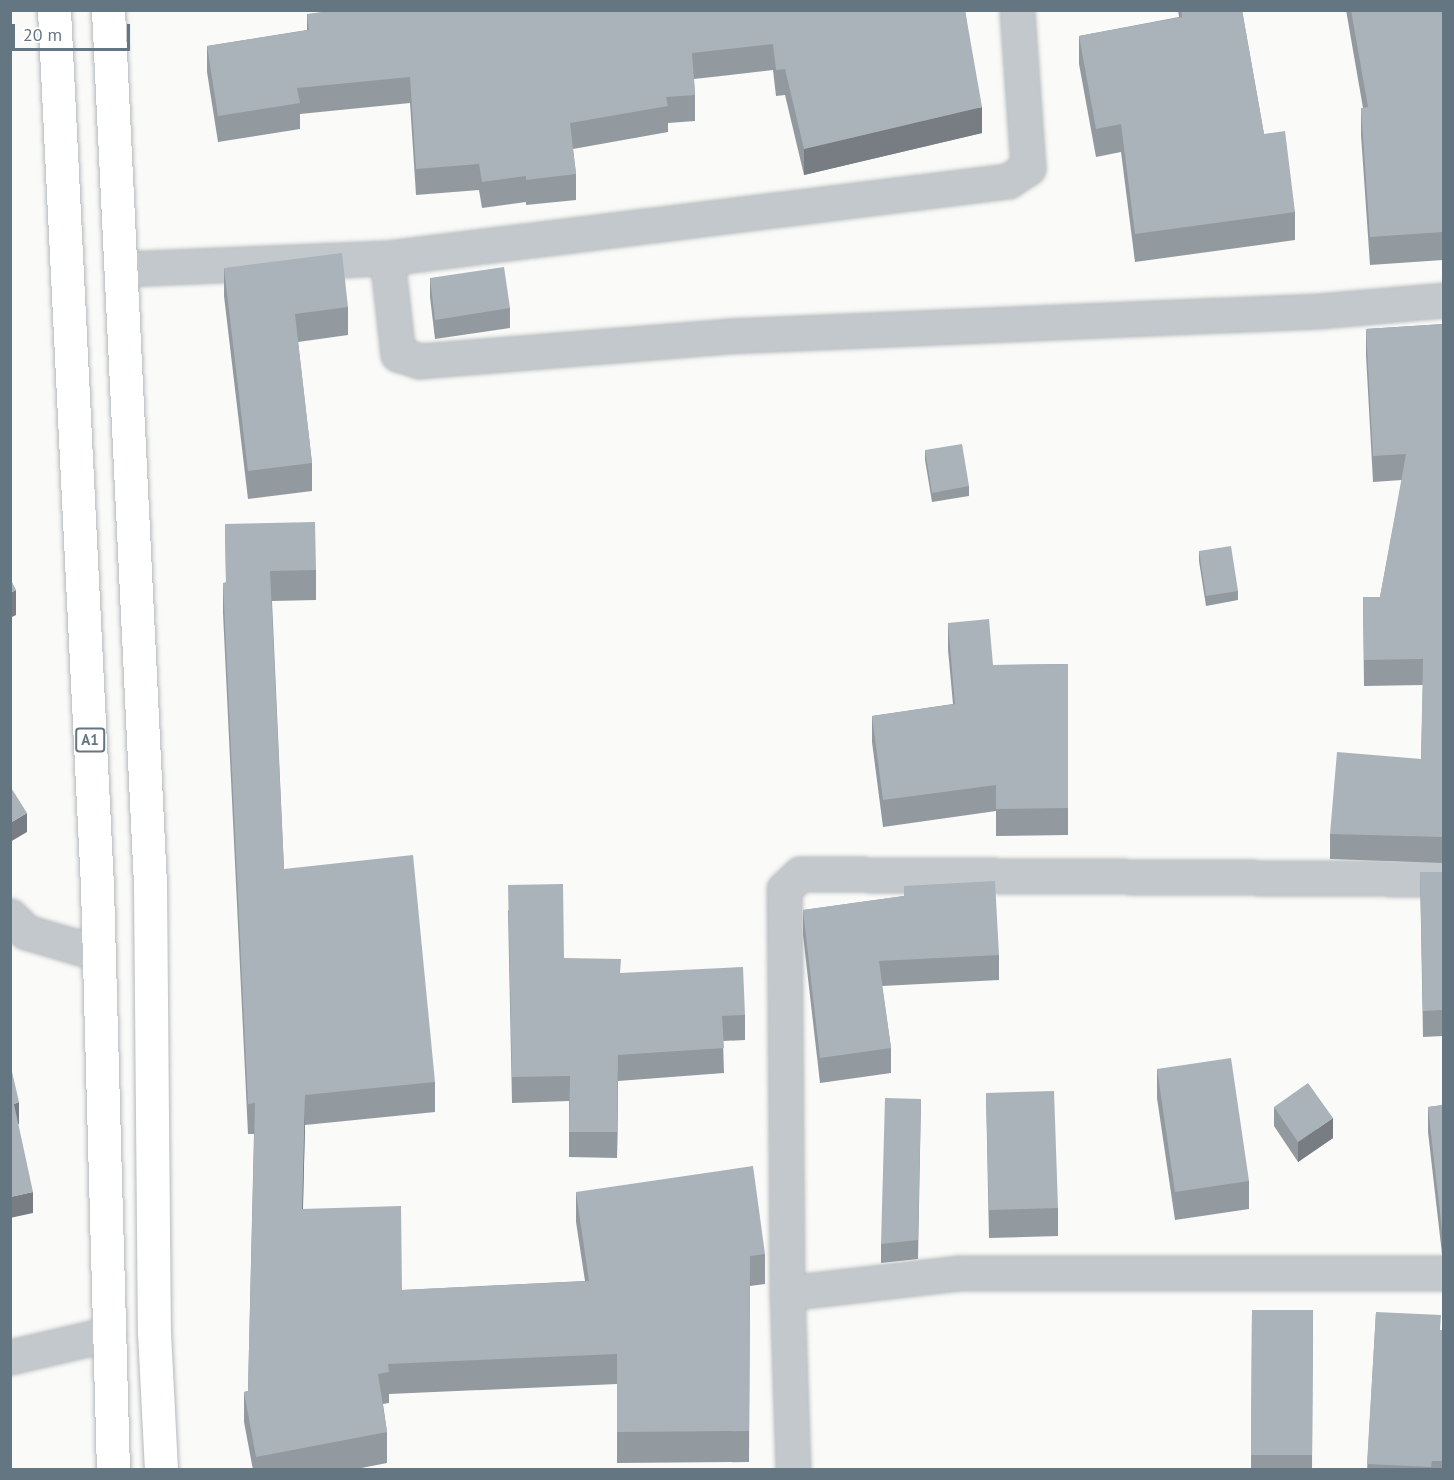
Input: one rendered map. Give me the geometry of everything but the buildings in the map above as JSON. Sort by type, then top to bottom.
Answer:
[{"type":"highway","name":"A1","points":[[54,10],[98,953],[113,1470]]},
{"type":"highway","points":[[108,10],[150,885],[154,1332],[161,1470]]},
{"type":"street","points":[[122,269],[387,258],[1008,181],[1028,168],[1017,10]]},
{"type":"street","points":[[387,258],[398,354],[419,361],[727,336],[1319,311],[1443,300]]},
{"type":"street","points":[[793,1470],[787,1293],[784,889],[800,874],[1443,879]]},
{"type":"street","points":[[10,916],[26,932],[98,953]]},
{"type":"street","points":[[787,1293],[959,1273],[1443,1273]]},
{"type":"street","points":[[10,1357],[109,1334]]}]
